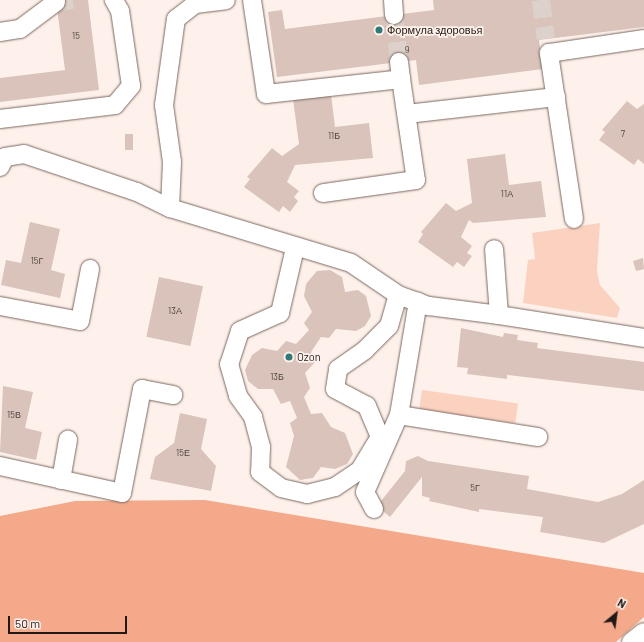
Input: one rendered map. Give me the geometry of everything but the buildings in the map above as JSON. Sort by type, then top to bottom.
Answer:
[{"type":"street","points":[[0,118],[115,105],[131,86],[120,11],[114,0]]},
{"type":"street","points":[[170,208],[172,162],[164,106],[176,19],[195,4],[226,0]]},
{"type":"street","points":[[252,0],[266,94],[400,70],[416,180],[323,193]]},
{"type":"street","points":[[0,32],[20,29],[56,2]]},
{"type":"street","points":[[574,219],[548,46],[644,39]]},
{"type":"street","points":[[407,114],[556,97]]},
{"type":"street","points":[[0,167],[5,157],[24,154],[137,192],[170,208],[295,248],[360,266],[398,295],[418,302],[644,338]]},
{"type":"street","points":[[295,248],[280,313],[240,331],[229,364],[238,396],[253,417],[261,447],[260,472],[281,488],[307,494],[335,487],[360,470],[380,437],[367,406],[335,389],[338,369],[366,350],[389,326],[398,295]]},
{"type":"street","points":[[494,249],[499,316]]},
{"type":"street","points":[[0,306],[80,321],[90,269]]},
{"type":"street","points":[[374,509],[365,492],[399,415],[418,302]]},
{"type":"street","points":[[0,466],[122,493],[142,389],[173,395]]},
{"type":"street","points":[[399,415],[538,437]]},
{"type":"street","points":[[61,480],[68,440]]},
{"type":"street","points":[[631,642],[644,632]]},
{"type":"shaded area","points":[[600,223],[597,271],[600,285],[620,308],[617,318],[523,303],[528,260],[535,259],[532,233]]},
{"type":"shaded area","points":[[422,390],[518,403],[515,423],[419,410]]},
{"type":"shaded area","points":[[205,500],[644,573],[644,617],[616,642],[0,642],[0,516],[75,501]]},
{"type":"tunnel","points":[[56,2],[73,0]]},
{"type":"tunnel","points":[[541,0],[546,39]]},
{"type":"tunnel","points":[[394,15],[399,62]]},
{"type":"place","name":"Формула здоровья","points":[[379,30]]},
{"type":"place","name":"Ozon","points":[[289,357]]}]
